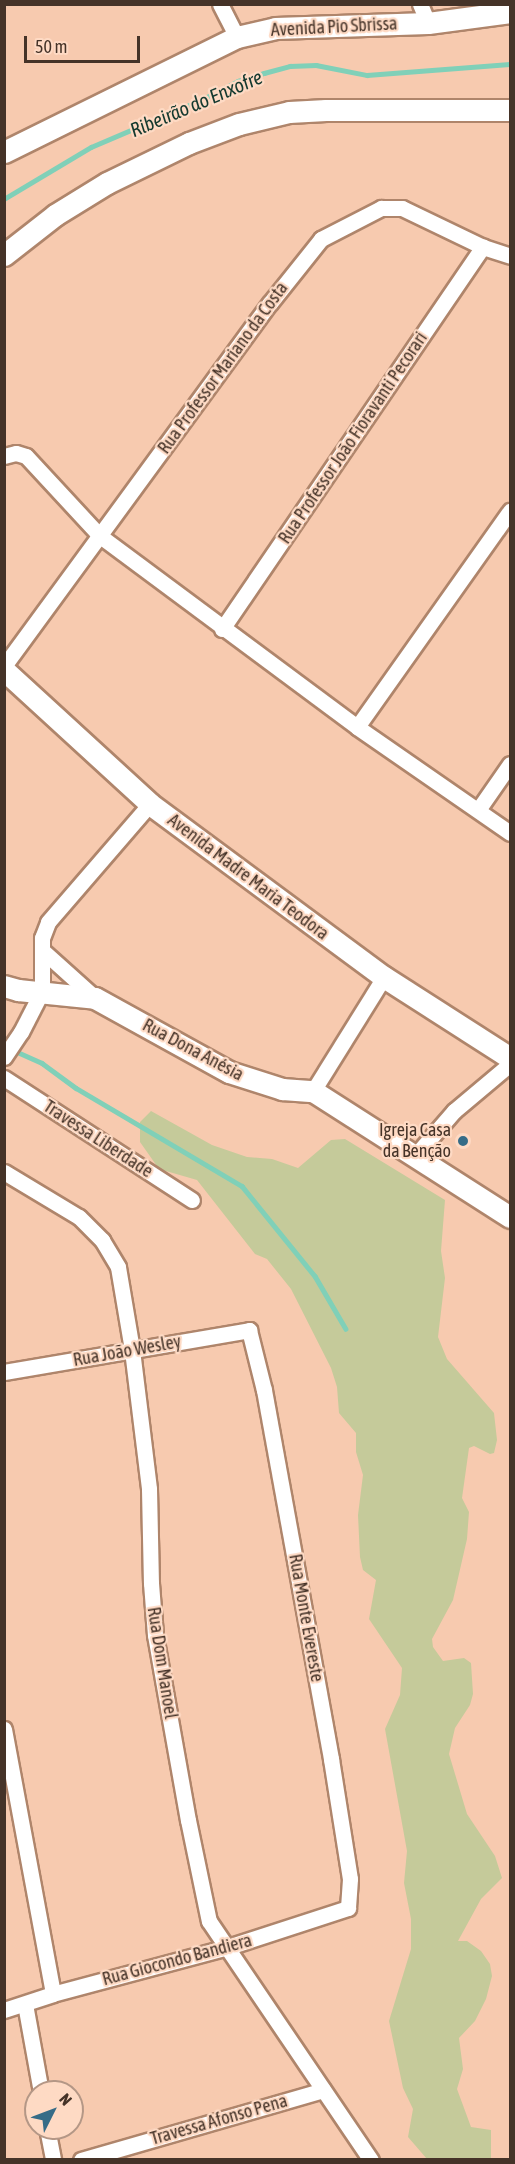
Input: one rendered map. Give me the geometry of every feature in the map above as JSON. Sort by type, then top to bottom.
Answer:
[{"type":"street","points":[[220,4],[237,37]]},
{"type":"street","name":"Avenida Pio Sbrissa","points":[[4,152],[237,37],[275,28],[424,14],[510,12]]},
{"type":"street","points":[[4,255],[55,215],[107,183],[189,143],[239,124],[289,112],[326,110],[510,110]]},
{"type":"street","name":"Rua Professor Mariano da Costa","points":[[4,666],[270,303],[321,239],[381,208],[402,208],[483,246],[510,256]]},
{"type":"street","name":"Rua Professor João Fioravanti Pecorari","points":[[222,629],[483,246]]},
{"type":"street","points":[[4,456],[16,453],[26,456],[100,536],[222,629],[357,727],[510,833]]},
{"type":"street","points":[[357,727],[510,511]]},
{"type":"street","name":"Avenida Madre Maria Teodora","points":[[4,670],[150,804],[384,977],[505,1047]]},
{"type":"street","points":[[478,810],[510,764]]},
{"type":"street","points":[[4,1057],[21,1032],[42,991],[42,938],[48,922],[150,804]]},
{"type":"street","name":"Rua Dona Anésia","points":[[43,951],[95,998],[229,1072],[282,1089],[313,1091],[510,1218]]},
{"type":"street","points":[[313,1091],[384,977]]},
{"type":"street","name":"Rua Dona Anésia","points":[[4,986],[18,990],[95,998]]},
{"type":"street","points":[[415,1156],[454,1111],[510,1064]]},
{"type":"street","name":"Travessa Liberdade","points":[[4,1078],[192,1200]]},
{"type":"street","name":"Rua Dom Manoel","points":[[4,1172],[79,1217],[102,1240],[118,1267],[132,1350],[149,1489],[151,1583],[156,1635],[188,1820],[209,1921],[371,2160]]},
{"type":"street","name":"Rua João Wesley","points":[[4,1372],[249,1330]]},
{"type":"street","name":"Rua Monte Evereste","points":[[249,1330],[264,1390],[331,1759],[350,1879],[348,1908]]},
{"type":"street","points":[[4,1729],[53,1994]]},
{"type":"street","name":"Rua Giocondo Bandiera","points":[[4,2010],[53,1994],[228,1947],[348,1908]]},
{"type":"street","points":[[25,2004],[39,2080]]},
{"type":"street","name":"Travessa Afonso Pena","points":[[81,2160],[323,2090]]},
{"type":"street","points":[[49,2140],[53,2160]]},
{"type":"green space","points":[[151,1111],[212,1145],[247,1157],[272,1159],[298,1168],[331,1140],[345,1139],[445,1200],[441,1251],[445,1278],[438,1337],[447,1359],[494,1413],[497,1440],[494,1453],[490,1454],[474,1446],[469,1448],[462,1498],[469,1512],[467,1539],[453,1600],[432,1639],[433,1647],[443,1661],[464,1658],[471,1663],[473,1694],[470,1705],[455,1728],[449,1754],[467,1814],[495,1856],[502,1878],[481,1899],[458,1941],[467,1941],[481,1951],[490,1964],[492,1976],[486,1999],[475,2021],[459,2038],[463,2069],[457,2089],[471,2127],[491,2130],[491,2159],[427,2159],[408,2137],[413,2109],[403,2088],[389,2021],[411,1949],[411,1919],[404,1883],[407,1851],[385,1729],[400,1695],[402,1668],[369,1619],[376,1580],[363,1570],[360,1557],[358,1515],[363,1475],[356,1452],[356,1433],[339,1413],[337,1387],[331,1368],[291,1289],[267,1259],[255,1254],[197,1180],[159,1169],[140,1142],[140,1122]]},
{"type":"waterway","name":"Ribeirão do Enxofre","points":[[4,199],[91,147],[199,101],[238,81],[290,66],[316,65],[367,75],[510,64]]},
{"type":"waterway","points":[[13,1050],[42,1063],[76,1088],[242,1186],[315,1276],[346,1329]]},
{"type":"place","name":"Igreja Casa da Benção","points":[[463,1141]]}]
